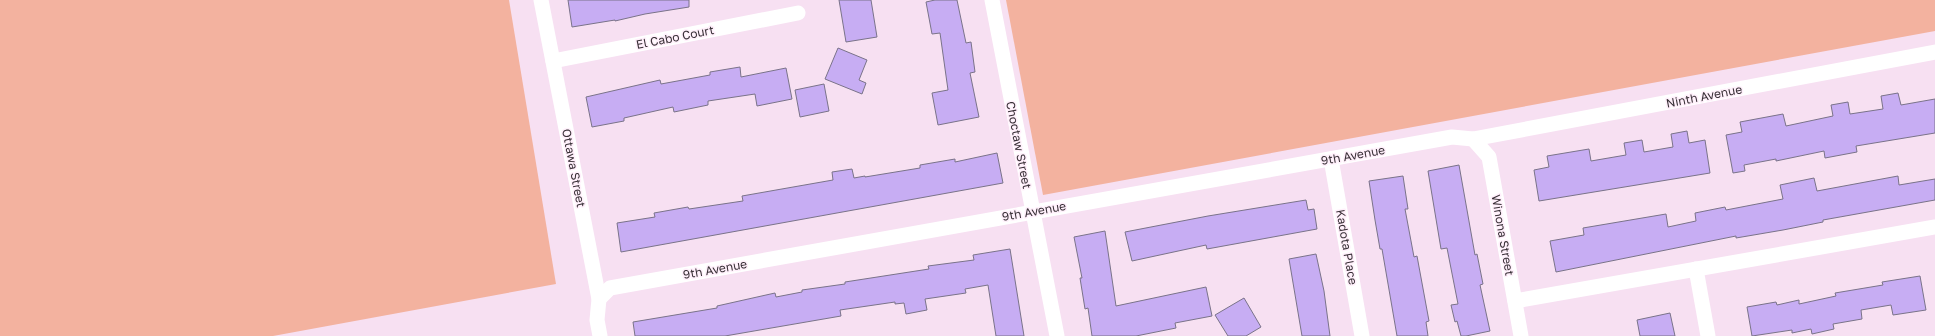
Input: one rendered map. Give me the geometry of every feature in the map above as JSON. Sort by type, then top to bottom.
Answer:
[{"type":"street","name":"Ottawa Street","points":[[541,0],[599,299],[597,320],[600,336]]},
{"type":"street","name":"Choctaw Street","points":[[992,0],[1057,336]]},
{"type":"street","name":"El Cabo Court","points":[[553,61],[798,13]]},
{"type":"street","name":"Ninth Avenue","points":[[1473,139],[1935,52]]},
{"type":"street","name":"9th Avenue","points":[[599,299],[610,288],[1452,137],[1473,139]]},
{"type":"street","name":"Winona Street","points":[[1473,139],[1489,157],[1522,336]]},
{"type":"street","name":"Kadota Place","points":[[1331,159],[1362,336]]},
{"type":"street","points":[[1515,301],[1935,227]]},
{"type":"street","points":[[1696,269],[1708,336]]},
{"type":"shaded area","points":[[0,0],[509,0],[556,284],[273,336],[0,336]]},
{"type":"shaded area","points":[[1006,0],[1935,0],[1935,31],[1043,195]]},
{"type":"building","points":[[568,0],[689,0],[689,7],[645,14],[615,21],[572,27]]},
{"type":"building","points":[[839,0],[871,0],[877,37],[846,42]]},
{"type":"building","points":[[935,0],[957,0],[966,43],[971,42],[975,72],[970,73],[979,117],[938,125],[932,93],[948,90],[940,33],[932,34],[926,2]]},
{"type":"building","points":[[838,48],[867,60],[859,80],[866,83],[862,94],[825,79]]},
{"type":"building","points":[[740,67],[741,77],[786,68],[792,99],[757,106],[755,94],[708,101],[708,105],[674,112],[673,107],[624,118],[624,121],[592,127],[586,97],[660,80],[661,84],[710,75],[710,72]]},
{"type":"building","points":[[824,84],[829,111],[800,117],[795,90]]},
{"type":"building","points":[[1898,93],[1901,105],[1935,99],[1935,133],[1856,146],[1857,152],[1825,158],[1824,151],[1776,161],[1776,159],[1744,165],[1745,171],[1733,173],[1726,135],[1742,132],[1740,122],[1783,114],[1786,126],[1833,116],[1831,105],[1848,102],[1850,114],[1883,109],[1881,96]]},
{"type":"building","points":[[1687,131],[1689,143],[1705,140],[1710,173],[1539,201],[1534,170],[1549,167],[1547,156],[1589,149],[1591,161],[1626,155],[1624,143],[1642,140],[1644,152],[1673,147],[1671,134]]},
{"type":"building","points":[[997,153],[1003,183],[621,252],[617,223],[655,217],[654,213],[688,207],[689,209],[743,201],[742,196],[833,180],[832,172],[852,169],[854,178],[865,177],[920,168],[920,165],[955,159],[955,162]]},
{"type":"building","points":[[1459,165],[1475,255],[1477,254],[1483,284],[1480,285],[1490,331],[1466,336],[1461,336],[1457,321],[1455,322],[1451,305],[1458,304],[1447,248],[1441,249],[1428,171]]},
{"type":"building","points":[[1403,176],[1408,209],[1405,209],[1414,257],[1417,256],[1429,321],[1426,322],[1428,336],[1397,336],[1382,249],[1380,249],[1375,220],[1369,181]]},
{"type":"building","points":[[1898,176],[1899,185],[1935,179],[1935,200],[1823,220],[1823,222],[1783,230],[1736,238],[1736,236],[1556,272],[1550,241],[1584,235],[1583,228],[1666,214],[1668,227],[1696,221],[1695,213],[1725,207],[1726,210],[1783,199],[1780,185],[1814,178],[1817,191]]},
{"type":"building","points":[[1306,200],[1308,210],[1314,209],[1317,229],[1207,249],[1206,245],[1132,261],[1125,232],[1208,216]]},
{"type":"building","points":[[1105,231],[1116,306],[1206,287],[1212,316],[1175,323],[1176,328],[1136,336],[1092,336],[1088,308],[1085,309],[1080,278],[1082,278],[1074,237]]},
{"type":"building","points":[[1010,249],[1024,336],[996,336],[988,285],[965,289],[966,293],[925,299],[927,310],[906,314],[904,303],[895,304],[895,302],[840,310],[841,316],[725,336],[635,336],[633,322],[717,308],[717,306],[775,293],[776,297],[802,292],[802,290],[845,284],[845,282],[929,269],[928,266],[974,260],[973,255]]},
{"type":"building","points":[[1316,254],[1324,291],[1330,336],[1302,336],[1289,259]]},
{"type":"building","points":[[1920,276],[1926,310],[1893,315],[1891,305],[1861,310],[1862,319],[1833,324],[1834,329],[1812,334],[1811,329],[1792,333],[1792,330],[1752,336],[1747,307],[1776,302],[1777,305],[1799,300],[1799,304],[1836,296],[1835,293],[1883,285],[1882,282]]},
{"type":"building","points":[[1244,298],[1261,327],[1246,336],[1228,336],[1215,315]]},
{"type":"building","points":[[1670,313],[1675,336],[1640,336],[1637,320]]}]
